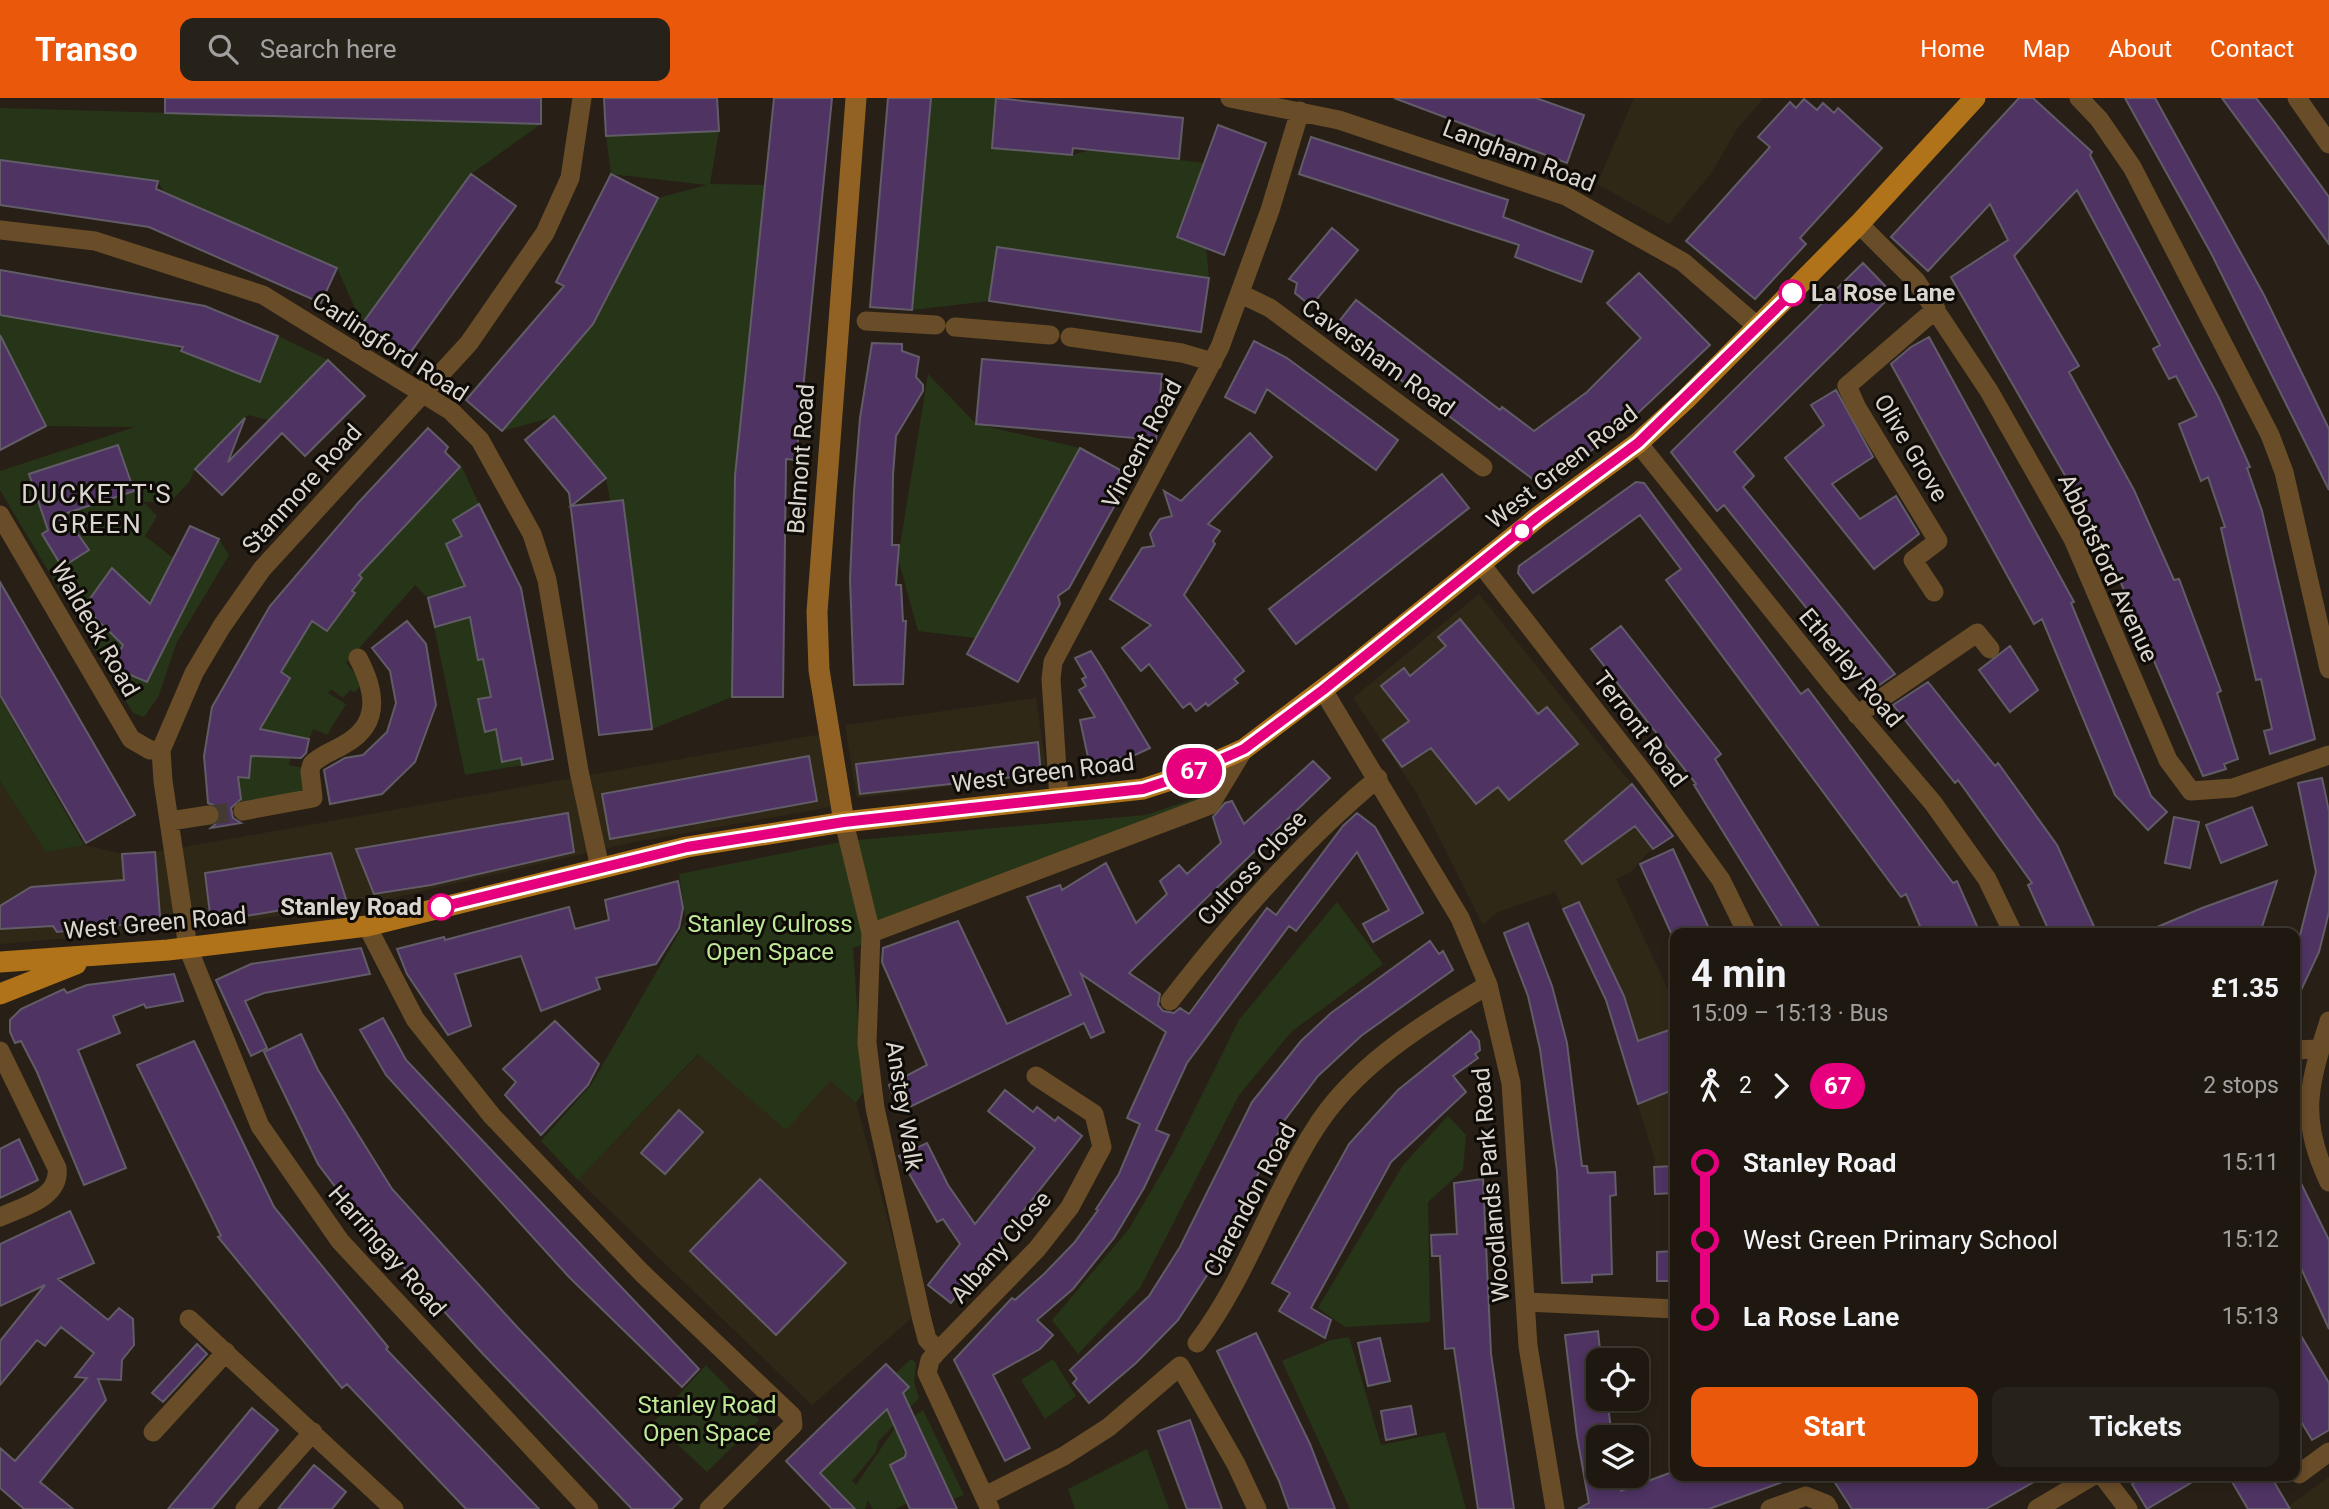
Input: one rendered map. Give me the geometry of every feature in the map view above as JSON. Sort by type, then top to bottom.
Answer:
[{"type":"main road","name":"Belmont Road","points":[[844,822],[819,670],[817,611],[856,98]]},
{"type":"main road","name":"West Green Road","points":[[0,961],[188,948],[367,926],[687,847],[844,822],[1143,789],[1186,775],[1244,749],[1638,443],[1859,225],[1975,98]]},
{"type":"main road","points":[[0,995],[94,956]]},
{"type":"street","name":"Stanmore Road","points":[[161,750],[194,673],[222,626],[262,569],[421,392],[469,343],[545,233],[570,178],[582,98]]},
{"type":"street","name":"Langham Road","points":[[1230,98],[1300,111],[1406,140],[1566,196],[1683,262],[1758,327]]},
{"type":"street","points":[[2079,98],[2107,129],[2132,167],[2270,435],[2284,472],[2329,669]]},
{"type":"street","points":[[2297,98],[2329,145]]},
{"type":"street","name":"Vincent Road","points":[[1059,799],[1051,679],[1053,662],[1213,362],[1241,294],[1270,211],[1300,111]]},
{"type":"street","name":"Abbotsford Avenue","points":[[1859,225],[1916,282],[1937,309],[1989,391],[2073,539],[2168,760],[2191,791],[2233,788],[2329,755]]},
{"type":"street","name":"Carlingford Road","points":[[0,230],[95,241],[263,295],[451,411],[480,440],[532,534],[547,580],[579,771],[600,868]]},
{"type":"street","name":"Caversham Road","points":[[1241,294],[1270,308],[1483,467]]},
{"type":"street","name":"Olive Grove","points":[[1934,592],[1913,561],[1938,541],[1857,408],[1847,386],[1937,309]]},
{"type":"street","points":[[866,321],[1050,335],[1055,327],[1061,326],[1067,328],[1070,337],[1182,353],[1213,362]]},
{"type":"street","name":"Etherley Road","points":[[1638,443],[1966,846],[2010,928]]},
{"type":"street","name":"Waldeck Road","points":[[0,515],[131,739],[150,750],[161,750]]},
{"type":"street","name":"Terront Road","points":[[1481,564],[1649,780],[1721,880],[1745,928]]},
{"type":"street","points":[[1857,715],[1977,633],[1990,649]]},
{"type":"street","points":[[243,811],[313,798],[310,771],[312,764],[355,738],[370,718],[372,692],[358,658]]},
{"type":"street","name":"Woodlands Park Road","points":[[1323,690],[1460,918],[1488,985],[1511,1083],[1533,1380],[1555,1509]]},
{"type":"street","points":[[871,933],[1210,805],[1244,749]]},
{"type":"street","points":[[161,750],[188,948]]},
{"type":"street","name":"Culross Close","points":[[1170,1001],[1230,923],[1350,801],[1378,778]]},
{"type":"street","points":[[170,821],[209,815]]},
{"type":"street","name":"Anstey Walk","points":[[844,822],[871,933],[867,1043],[875,1108],[927,1339],[938,1351]]},
{"type":"street","points":[[367,926],[415,1019],[492,1116],[642,1273],[792,1416],[793,1425],[709,1509]]},
{"type":"street","name":"Harringay Road","points":[[188,948],[260,1126],[293,1176],[340,1241],[589,1509]]},
{"type":"street","name":"Clarendon Road","points":[[1197,1343],[1235,1285],[1314,1129],[1357,1078],[1400,1042],[1488,985]]},
{"type":"street","points":[[2329,1021],[2301,1086],[2329,1182]]},
{"type":"street","points":[[2300,1050],[2319,1049]]},
{"type":"street","points":[[0,1051],[57,1168],[58,1179],[53,1189],[44,1196],[0,1217]]},
{"type":"street","name":"Albany Close","points":[[938,1351],[1038,1249],[1070,1207],[1102,1147],[1094,1114],[1036,1076]]},
{"type":"street","points":[[1526,1302],[1670,1308]]},
{"type":"street","points":[[189,1320],[394,1509]]},
{"type":"street","points":[[938,1351],[930,1360],[927,1373],[931,1388],[988,1503],[1109,1427],[1180,1366],[1236,1464],[1257,1509]]},
{"type":"street","points":[[153,1432],[226,1352]]},
{"type":"street","points":[[245,1509],[313,1432]]},
{"type":"street","points":[[2300,1473],[2329,1452]]},
{"type":"street","points":[[2036,1509],[2084,1481]]},
{"type":"street","points":[[2107,1481],[2128,1509]]},
{"type":"street","points":[[1770,1509],[1806,1496],[1826,1504],[1829,1509]]},
{"type":"shaded area","points":[[1634,98],[1764,98],[1737,129],[1712,172],[1669,224],[1597,184]]},
{"type":"shaded area","points":[[1479,594],[1673,836],[1647,853],[1632,871],[1616,879],[1670,993],[1670,1193],[1655,1194],[1655,1160],[1606,1000],[1555,892],[1496,913],[1483,925],[1416,792],[1353,698]]},
{"type":"shaded area","points":[[1036,698],[1047,774],[857,798],[845,725]]},
{"type":"shaded area","points":[[833,732],[848,804],[634,842],[366,904],[215,925],[0,944],[0,781],[46,852],[84,845],[122,854],[156,852]]},
{"type":"shaded area","points":[[699,1054],[830,1081],[856,1103],[914,1316],[812,1405],[578,1180]]},
{"type":"shaded area","points":[[2329,1477],[2329,1509],[2284,1509],[2292,1504]]},
{"type":"green space","points":[[931,98],[996,98],[992,148],[1072,155],[1091,150],[1204,163],[1176,236],[1206,248],[1209,278],[998,247],[989,301],[912,310]]},
{"type":"green space","points":[[0,108],[541,124],[471,174],[362,324],[337,268],[164,192],[158,182],[0,160]]},
{"type":"green space","points":[[719,131],[710,184],[765,185],[735,476],[732,697],[652,729],[606,478],[554,417],[502,431],[658,198],[707,185],[611,174],[606,136]]},
{"type":"green space","points":[[0,315],[176,346],[181,351],[259,382],[278,336],[328,360],[269,420],[248,415],[195,469],[190,481],[170,502],[143,502],[157,516],[145,536],[173,558],[190,526],[219,539],[229,555],[177,642],[158,697],[144,717],[133,713],[0,490],[0,471],[135,427],[46,426],[0,335]]},
{"type":"green space","points":[[928,374],[976,424],[1080,448],[976,638],[918,631],[898,558]]},
{"type":"green space","points":[[460,463],[479,504],[532,759],[522,765],[465,775],[428,598],[415,585],[346,663],[363,683],[355,692],[350,690],[343,698],[331,689],[328,693],[346,704],[327,735],[313,729],[309,739],[294,736],[289,765],[303,768],[307,791],[242,803],[234,780],[258,743],[278,674],[305,629]]},
{"type":"green space","points":[[0,698],[84,845],[46,852],[0,781]]},
{"type":"green space","name":"Stanley Culross Open Space","points":[[1220,790],[1224,808],[853,948],[863,1092],[856,1103],[830,1081],[786,1130],[698,1054],[578,1180],[541,1141],[591,1085],[686,921],[679,874],[846,841],[1146,815]]},
{"type":"green space","points":[[1337,902],[1383,964],[1291,1032],[1239,1095],[1140,1288],[1078,1354],[1052,1320],[1129,1229],[1173,1153],[1239,1020]]},
{"type":"green space","points":[[1448,1116],[1466,1135],[1463,1170],[1428,1202],[1430,1322],[1345,1327],[1318,1308],[1403,1165]]},
{"type":"green space","points":[[1349,1337],[1381,1445],[1445,1432],[1466,1509],[1350,1509],[1282,1361],[1331,1340]]},
{"type":"green space","points":[[911,1359],[916,1363],[914,1382],[919,1398],[878,1442],[876,1452],[852,1481],[856,1485],[897,1425],[908,1435],[900,1439],[905,1457],[890,1465],[898,1483],[915,1476],[908,1503],[895,1509],[873,1509],[868,1500],[865,1509],[855,1509],[820,1473],[909,1387],[896,1373]]},
{"type":"green space","points":[[1053,1359],[1076,1396],[1045,1419],[1021,1380]]},
{"type":"green space","name":"Stanley Road Open Space","points":[[706,1365],[759,1420],[707,1472],[654,1422]]},
{"type":"green space","points":[[923,1410],[964,1495],[953,1499],[914,1416]]},
{"type":"green space","points":[[1147,1449],[1169,1509],[1075,1509],[1068,1489]]},
{"type":"building","points":[[165,98],[541,98],[541,124],[165,113]]},
{"type":"building","points":[[604,98],[717,98],[719,131],[606,136]]},
{"type":"building","points":[[774,98],[832,98],[796,460],[786,459],[783,697],[732,697],[735,476]]},
{"type":"building","points":[[888,98],[931,98],[912,310],[870,307]]},
{"type":"building","points":[[996,98],[1183,118],[1179,159],[1073,148],[1072,155],[992,148]]},
{"type":"building","points":[[1394,98],[1536,98],[1584,115],[1567,163]]},
{"type":"building","points":[[2019,98],[2033,98],[2092,152],[2090,155],[2219,398],[2250,467],[2247,468],[2262,511],[2315,739],[2270,754],[2264,731],[2272,729],[2261,679],[2256,680],[2221,528],[2225,527],[2208,477],[2201,481],[2179,424],[2197,416],[2176,376],[2169,379],[2153,349],[2160,345],[2077,190],[2014,256],[2079,366],[2069,372],[2134,490],[2174,580],[2179,579],[2221,691],[2217,693],[2238,759],[2224,764],[2226,769],[2203,776],[2121,583],[2090,519],[1951,277],[2008,240],[1990,204],[1928,271],[1891,237]]},
{"type":"building","points":[[2125,98],[2155,98],[2264,295],[2329,429],[2329,490],[2211,253]]},
{"type":"building","points":[[2222,98],[2256,98],[2276,124],[2329,197],[2329,244]]},
{"type":"building","points":[[1804,99],[1817,110],[1823,103],[1834,113],[1838,108],[1882,148],[1800,238],[1806,244],[1755,299],[1686,241],[1770,147],[1758,137],[1790,102],[1796,108]]},
{"type":"building","points":[[1218,125],[1266,143],[1224,255],[1177,237]]},
{"type":"building","points":[[1311,137],[1508,200],[1503,217],[1593,251],[1581,282],[1515,257],[1519,245],[1299,174]]},
{"type":"building","points":[[0,160],[158,181],[156,189],[337,268],[321,303],[149,227],[0,205]]},
{"type":"building","points":[[471,174],[516,206],[407,357],[362,324]]},
{"type":"building","points":[[611,174],[658,198],[593,324],[502,431],[466,400],[564,286],[556,282]]},
{"type":"building","points":[[1332,228],[1358,250],[1311,306],[1295,293],[1297,283],[1289,279]]},
{"type":"building","points":[[997,247],[1209,278],[1201,332],[989,301]]},
{"type":"building","points":[[1863,263],[1893,294],[1734,452],[1754,476],[1743,487],[1895,674],[1872,690],[1724,505],[1717,511],[1671,452]]},
{"type":"building","points":[[0,270],[205,306],[278,336],[260,382],[181,351],[183,347],[0,315]]},
{"type":"building","points":[[1639,273],[1710,345],[1620,430],[1567,468],[1567,473],[1546,489],[1333,329],[1356,300],[1500,410],[1502,407],[1534,431],[1587,392],[1641,338],[1607,303]]},
{"type":"building","points":[[0,335],[46,426],[0,450]]},
{"type":"building","points":[[1929,337],[2074,602],[2071,603],[2151,796],[2167,812],[2148,830],[2115,795],[2042,619],[2034,624],[1891,364],[1911,347]]},
{"type":"building","points":[[1254,341],[1287,358],[1398,440],[1376,470],[1267,389],[1255,413],[1225,397]]},
{"type":"building","points":[[872,343],[902,344],[902,351],[919,357],[916,377],[923,385],[923,391],[896,436],[893,475],[892,545],[899,545],[896,585],[901,585],[903,621],[906,621],[903,684],[854,685],[850,579],[854,492],[860,418]]},
{"type":"building","points":[[982,359],[1162,374],[1156,440],[976,424]]},
{"type":"building","points":[[328,360],[365,396],[305,456],[282,433],[222,495],[195,469],[245,418],[228,462]]},
{"type":"building","points":[[1836,390],[1873,457],[1832,484],[1860,519],[1896,496],[1919,534],[1874,569],[1785,458],[1824,425],[1811,405]]},
{"type":"building","points":[[554,416],[606,478],[571,506],[623,500],[652,729],[599,735],[569,493],[525,440]]},
{"type":"building","points":[[428,428],[448,447],[445,452],[460,467],[359,575],[362,578],[352,591],[355,593],[327,631],[312,621],[281,672],[290,678],[260,729],[309,739],[306,753],[301,758],[251,756],[249,778],[238,777],[241,799],[231,808],[233,818],[241,823],[211,828],[220,820],[221,814],[218,807],[208,803],[204,756],[212,707],[270,606],[358,503]]},
{"type":"building","points":[[1250,433],[1272,457],[1208,524],[1220,531],[1184,595],[1244,671],[1234,679],[1238,683],[1208,706],[1206,703],[1196,711],[1190,703],[1183,708],[1149,664],[1141,671],[1122,648],[1151,625],[1110,599],[1142,548],[1154,546],[1150,534],[1160,519],[1172,516],[1164,491],[1181,501]]},
{"type":"building","points":[[118,445],[134,491],[64,514],[89,550],[62,567],[42,534],[48,530],[29,474]]},
{"type":"building","points":[[1080,448],[1131,476],[1069,588],[1058,596],[1060,604],[1018,682],[967,654]]},
{"type":"building","points":[[1442,474],[1469,508],[1296,644],[1269,609]]},
{"type":"building","points":[[1636,482],[1644,483],[1801,694],[1808,689],[1953,883],[1957,881],[1978,928],[1921,928],[1906,894],[1901,897],[1666,580],[1681,569],[1640,515],[1533,593],[1518,573],[1519,566]]},
{"type":"building","points":[[479,504],[521,588],[553,759],[522,765],[521,758],[502,762],[496,729],[485,732],[478,699],[491,697],[483,659],[478,660],[470,617],[435,627],[428,598],[465,586],[446,544],[462,536],[453,520]]},
{"type":"building","points":[[190,526],[219,539],[147,682],[112,667],[123,645],[84,607],[112,568],[150,604]]},
{"type":"building","points":[[0,582],[135,815],[86,843],[0,695]]},
{"type":"building","points":[[1460,619],[1538,714],[1547,707],[1578,744],[1509,800],[1498,787],[1476,804],[1431,748],[1402,767],[1383,740],[1409,721],[1381,686],[1404,668],[1410,676],[1446,646],[1438,637]]},
{"type":"building","points":[[407,621],[426,644],[436,705],[415,762],[382,794],[330,804],[324,770],[345,758],[363,755],[387,732],[396,703],[390,671],[372,648]]},
{"type":"building","points":[[1621,626],[1721,754],[1715,759],[1820,928],[1783,928],[1694,785],[1696,784],[1591,649]]},
{"type":"building","points":[[2010,646],[2038,690],[2010,712],[1979,670]]},
{"type":"building","points":[[1091,651],[1150,748],[1133,756],[1089,762],[1080,720],[1095,717],[1079,690],[1086,686],[1082,679],[1086,677],[1075,658]]},
{"type":"building","points":[[1928,682],[1995,766],[1998,763],[2057,845],[2095,928],[2048,928],[2028,885],[2032,883],[1958,780],[1955,783],[1893,705]]},
{"type":"building","points":[[1038,742],[1041,774],[860,794],[856,764]]},
{"type":"building","points":[[809,756],[817,801],[610,839],[602,794]]},
{"type":"building","points":[[1313,761],[1330,778],[1129,973],[1160,994],[1158,1005],[1163,1011],[1174,1013],[1180,1008],[1189,1014],[1267,908],[1276,915],[1343,826],[1357,813],[1375,827],[1423,913],[1373,942],[1363,924],[1389,910],[1357,852],[1296,931],[1289,926],[1187,1063],[1156,1130],[1169,1135],[1144,1188],[1114,1238],[1073,1289],[1037,1320],[1053,1335],[1040,1349],[993,1375],[1030,1448],[1005,1461],[954,1360],[1012,1298],[1015,1300],[1074,1243],[1098,1210],[1096,1209],[1119,1174],[1140,1124],[1127,1118],[1166,1032],[1081,974],[1104,1032],[1091,1038],[1084,1023],[899,1112],[889,1085],[927,1065],[882,962],[883,948],[958,921],[1007,1024],[1071,995],[1027,897],[1060,885],[1062,890],[1106,863],[1136,923],[1167,894],[1160,881],[1179,865],[1187,874],[1221,843],[1213,817],[1225,803],[1232,801],[1244,824]]},
{"type":"building","points":[[2322,778],[2329,811],[2329,912],[2319,952],[2300,992],[2300,935],[2316,872],[2298,783]]},
{"type":"building","points":[[1632,784],[1673,836],[1653,849],[1635,826],[1582,864],[1565,841]]},
{"type":"building","points":[[2252,807],[2267,845],[2221,863],[2206,825]]},
{"type":"building","points":[[568,813],[574,852],[431,885],[374,894],[356,849]]},
{"type":"building","points":[[2174,817],[2199,822],[2190,868],[2165,863]]},
{"type":"building","points":[[1673,849],[1709,928],[1670,928],[1670,931],[1640,864]]},
{"type":"building","points":[[155,852],[161,929],[129,932],[128,924],[57,932],[53,926],[0,929],[0,906],[31,887],[124,880],[122,854]]},
{"type":"building","points":[[331,853],[346,899],[211,922],[205,873]]},
{"type":"building","points":[[678,881],[683,908],[679,928],[656,964],[596,978],[600,989],[541,1011],[521,956],[455,974],[471,1026],[448,1035],[407,974],[397,949],[444,937],[445,940],[569,907],[575,929],[609,920],[605,900]]},
{"type":"building","points":[[2277,881],[2262,928],[2155,928]]},
{"type":"building","points":[[1579,902],[1624,996],[1638,1041],[1670,1030],[1670,1091],[1638,1104],[1606,1000],[1563,909]]},
{"type":"building","points":[[1528,923],[1552,986],[1567,1043],[1582,1166],[1587,1166],[1588,1173],[1615,1172],[1616,1195],[1610,1196],[1612,1274],[1592,1275],[1592,1282],[1562,1283],[1557,1171],[1540,1049],[1528,996],[1504,933]]},
{"type":"building","points":[[1430,941],[1439,954],[1443,951],[1453,970],[1361,1036],[1318,1076],[1284,1121],[1213,1266],[1178,1320],[1136,1363],[1089,1403],[1073,1383],[1077,1379],[1070,1370],[1149,1296],[1180,1247],[1252,1102],[1301,1041],[1331,1013]]},
{"type":"building","points":[[361,948],[370,974],[264,993],[245,1001],[267,1048],[251,1056],[216,980],[251,964]]},
{"type":"building","points":[[174,974],[183,1001],[146,1008],[144,1004],[113,1016],[120,1033],[78,1050],[126,1168],[84,1185],[37,1072],[21,1041],[15,1043],[10,1032],[10,1020],[21,1009],[64,989],[67,993],[87,985]]},
{"type":"building","points":[[383,1018],[406,1060],[699,1369],[682,1387],[569,1277],[386,1075],[360,1030]]},
{"type":"building","points":[[555,1021],[599,1064],[588,1085],[541,1135],[505,1095],[516,1082],[503,1069]]},
{"type":"building","points":[[1471,1031],[1479,1041],[1480,1050],[1475,1054],[1478,1058],[1453,1076],[1466,1092],[1391,1162],[1311,1308],[1331,1320],[1325,1338],[1279,1311],[1290,1293],[1272,1283],[1349,1144],[1398,1090]]},
{"type":"building","points":[[301,1034],[318,1070],[392,1189],[518,1328],[682,1499],[672,1509],[632,1509],[483,1354],[358,1217],[318,1164],[264,1052]]},
{"type":"building","points":[[194,1041],[274,1207],[388,1347],[386,1349],[539,1509],[466,1509],[347,1384],[342,1388],[218,1237],[221,1236],[137,1065]]},
{"type":"building","points":[[1005,1090],[1033,1112],[1037,1107],[1055,1121],[1058,1117],[1082,1136],[951,1303],[928,1285],[960,1244],[943,1219],[937,1222],[899,1156],[927,1143],[948,1185],[975,1224],[1035,1148],[988,1111]]},
{"type":"building","points":[[679,1110],[703,1132],[665,1174],[641,1153]]},
{"type":"building","points":[[19,1139],[38,1180],[0,1198],[0,1149]]},
{"type":"building","points":[[1670,1166],[1670,1193],[1655,1194],[1654,1167]]},
{"type":"building","points":[[760,1179],[846,1263],[776,1335],[690,1251]]},
{"type":"building","points":[[1483,1179],[1491,1354],[1514,1509],[1478,1509],[1454,1348],[1445,1349],[1440,1256],[1432,1256],[1431,1235],[1457,1234],[1454,1183]]},
{"type":"building","points":[[2300,1181],[2329,1240],[2329,1329],[2300,1266]]},
{"type":"building","points":[[70,1211],[94,1263],[58,1279],[108,1320],[119,1308],[133,1319],[134,1345],[122,1360],[121,1380],[98,1379],[106,1400],[40,1482],[73,1509],[24,1509],[0,1488],[0,1448],[15,1461],[87,1378],[75,1377],[94,1353],[61,1327],[45,1346],[37,1340],[0,1385],[0,1341],[45,1285],[0,1306],[0,1244]]},
{"type":"building","points":[[1670,1251],[1670,1281],[1657,1281],[1657,1252]]},
{"type":"building","points":[[1598,1331],[1600,1348],[1586,1348],[1586,1411],[1609,1411],[1610,1425],[1586,1425],[1586,1486],[1565,1335]]},
{"type":"building","points":[[1256,1333],[1310,1444],[1335,1509],[1289,1509],[1279,1481],[1217,1351]]},
{"type":"building","points":[[2300,1334],[2329,1383],[2329,1430],[2312,1440],[2300,1420]]},
{"type":"building","points":[[1380,1338],[1390,1381],[1368,1386],[1358,1343]]},
{"type":"building","points":[[197,1344],[207,1354],[163,1402],[152,1393]]},
{"type":"building","points":[[886,1364],[909,1387],[903,1393],[957,1509],[910,1509],[890,1465],[905,1457],[906,1452],[887,1409],[820,1473],[855,1509],[832,1509],[786,1461]]},
{"type":"building","points":[[1411,1406],[1416,1434],[1386,1440],[1381,1411]]},
{"type":"building","points":[[252,1408],[278,1430],[212,1509],[168,1509]]},
{"type":"building","points":[[1190,1420],[1222,1509],[1187,1509],[1158,1431]]},
{"type":"building","points":[[314,1465],[346,1492],[332,1509],[278,1509]]},
{"type":"building","points":[[1670,1473],[1670,1481],[1785,1481],[1709,1509],[1578,1509],[1589,1503],[1586,1488],[1620,1488],[1621,1491],[1629,1488],[1649,1488],[1649,1481]]},
{"type":"building","points":[[1834,1481],[2035,1481],[1986,1509],[1852,1509]]},
{"type":"building","points":[[2137,1481],[2194,1481],[2147,1509],[2132,1484]]},
{"type":"building","points":[[2232,1481],[2274,1481],[2290,1509],[2248,1509]]},
{"type":"tunnel","points":[[209,815],[243,811]]},
{"type":"bus line","name":"67","points":[[441,907],[687,847],[844,822],[1143,789],[1186,775],[1244,749],[1355,665],[1538,517],[1638,443],[1792,293]]},
{"type":"place","name":"La Rose Lane","points":[[1792,293]]},
{"type":"place","name":"Stanley Road","points":[[441,907]]},
{"type":"district","name":"DUCKETT'S GREEN","points":[[97,509]]}]
